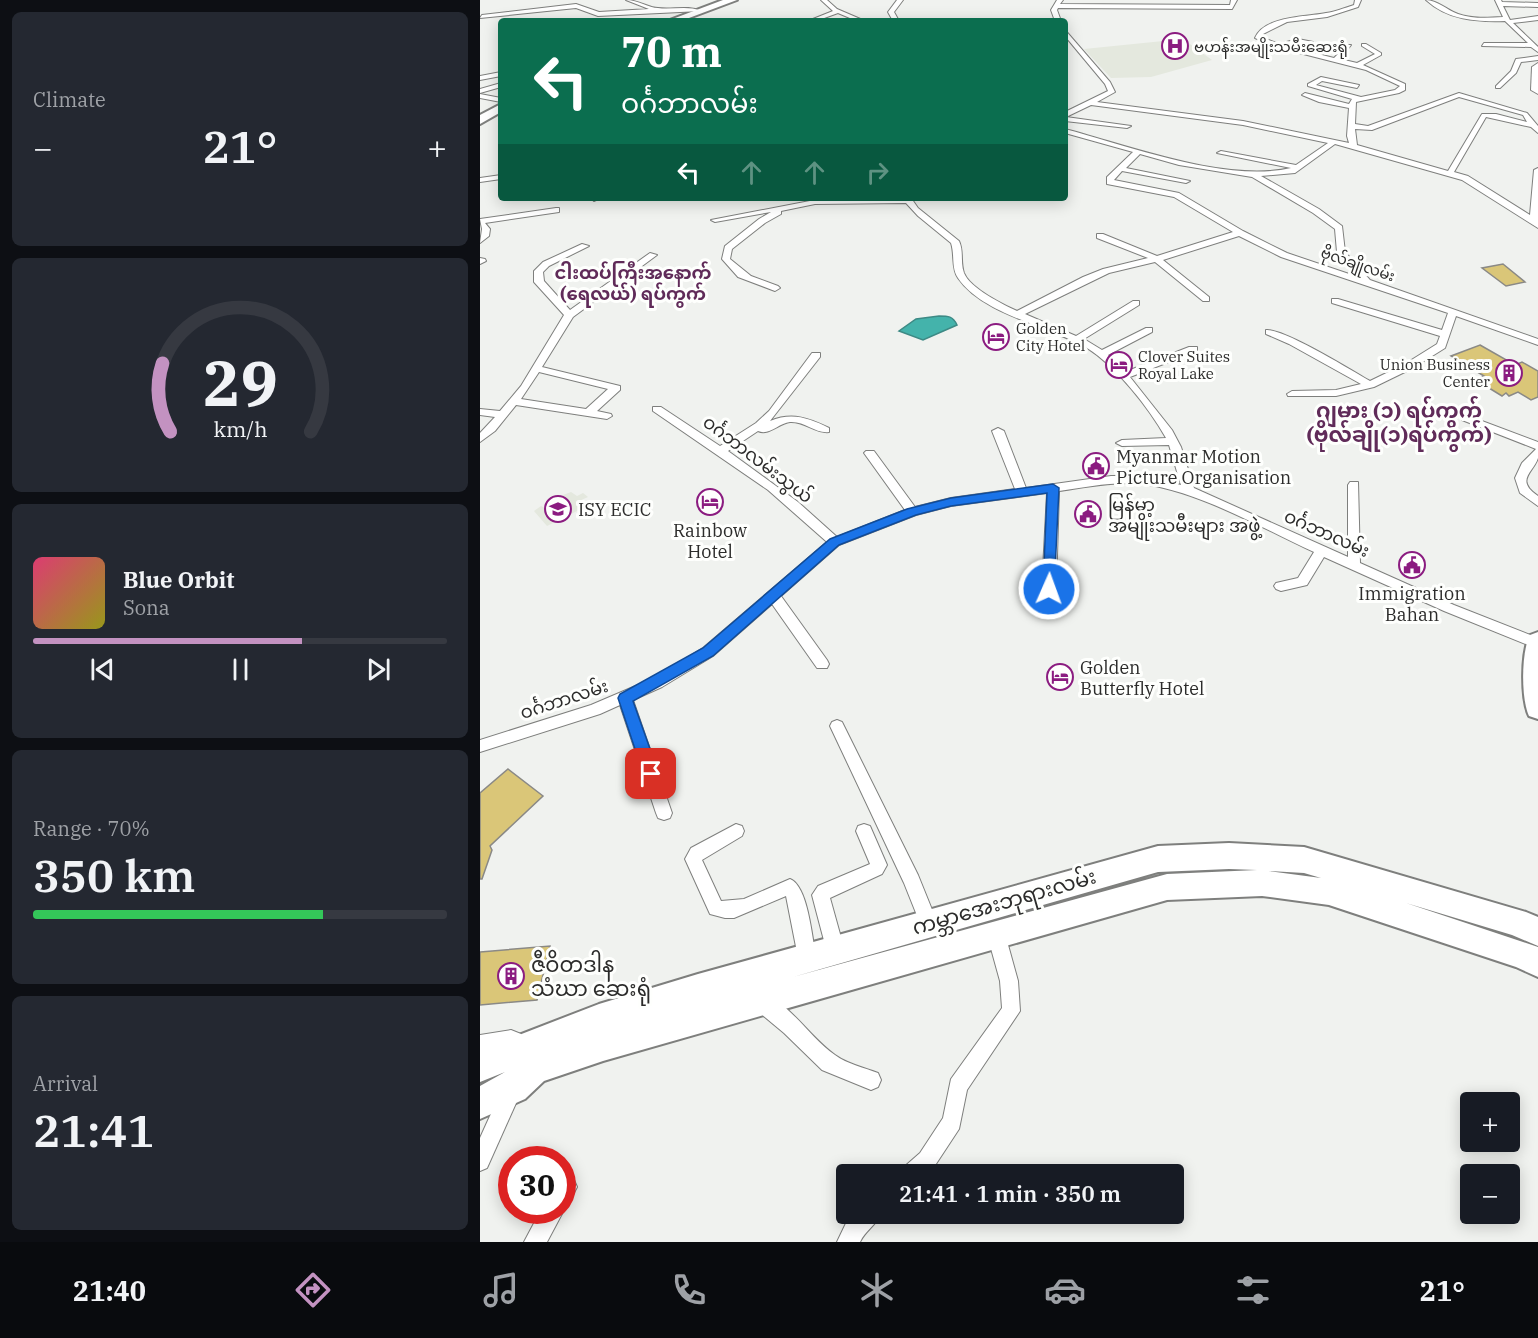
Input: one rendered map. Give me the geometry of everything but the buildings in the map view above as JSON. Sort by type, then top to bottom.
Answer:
[{"type":"main road","points":[[680,18],[732,0]]},
{"type":"main road","points":[[694,18],[745,0]]},
{"type":"main road","points":[[480,112],[498,106]]},
{"type":"main road","points":[[480,120],[498,106]]},
{"type":"main road","points":[[1538,643],[1535,678],[1538,709]]},
{"type":"main road","name":"ကမ္ဘာအေးဘုရားလမ်း","points":[[480,1103],[529,1066],[599,1020],[928,922],[1158,859],[1229,856],[1304,861],[1531,939]]},
{"type":"main road","name":"ကမ္ဘာအေးဘုရားလမ်း","points":[[480,1087],[529,1066],[1167,887],[1262,883],[1329,892],[1531,939]]},
{"type":"main road","points":[[480,1049],[503,1044],[529,1066]]},
{"type":"main road","name":"ကမ္ဘာအေးဘုရားလမ်း","points":[[480,1066],[529,1066]]},
{"type":"street","points":[[629,0],[657,10]]},
{"type":"street","points":[[824,0],[838,11],[855,18]]},
{"type":"street","points":[[894,18],[891,12],[900,0]]},
{"type":"street","points":[[1057,18],[1054,10],[1058,3],[1201,8],[1232,7],[1234,0]]},
{"type":"street","points":[[1354,146],[1351,126],[1353,102],[1397,92],[1402,90],[1403,85],[1359,65],[1278,46],[1258,38],[1260,33],[1286,20],[1327,15],[1353,8],[1358,0]]},
{"type":"street","points":[[1429,0],[1443,10],[1465,19],[1538,18]]},
{"type":"street","points":[[1498,2],[1507,20],[1538,50]]},
{"type":"street","points":[[1498,2],[1538,5]]},
{"type":"street","points":[[482,17],[580,6],[598,14],[657,10],[698,11]]},
{"type":"street","points":[[551,9],[563,15]]},
{"type":"street","points":[[819,18],[838,11]]},
{"type":"street","points":[[1068,36],[1111,89],[1109,95],[1068,114]]},
{"type":"street","points":[[1278,46],[1299,41],[1311,43]]},
{"type":"street","points":[[1359,65],[1379,54],[1364,45]]},
{"type":"street","points":[[1485,45],[1532,45]]},
{"type":"street","points":[[1335,60],[1349,46]]},
{"type":"street","points":[[1498,87],[1514,72],[1518,60],[1538,58]]},
{"type":"street","points":[[1538,65],[1535,67],[1534,90],[1538,92]]},
{"type":"street","points":[[480,78],[498,75]]},
{"type":"street","points":[[1358,86],[1321,79],[1310,85],[1359,99]]},
{"type":"street","points":[[480,91],[498,86]]},
{"type":"street","points":[[1305,94],[1351,109]]},
{"type":"street","points":[[1351,126],[1369,128],[1459,95],[1521,112],[1535,128]]},
{"type":"street","points":[[480,96],[498,104]]},
{"type":"street","points":[[1090,104],[1254,124],[1354,146],[1450,173],[1476,183],[1536,223]]},
{"type":"street","points":[[1317,108],[1351,109]]},
{"type":"street","points":[[1450,173],[1484,115],[1502,117],[1535,128]]},
{"type":"street","points":[[1068,119],[1127,126]]},
{"type":"street","points":[[1068,132],[1137,153],[1254,175],[1284,174],[1335,141]]},
{"type":"street","points":[[1122,169],[1137,153]]},
{"type":"street","points":[[1221,153],[1296,167]]},
{"type":"street","points":[[1176,195],[1198,166]]},
{"type":"street","points":[[1122,169],[1186,181]]},
{"type":"street","name":"ဗိုလ်ချိုလမ်း","points":[[1122,169],[1110,179],[1110,182],[1176,195],[1240,233],[1284,255],[1512,331],[1538,342]]},
{"type":"street","points":[[1536,223],[1538,170]]},
{"type":"street","points":[[1254,175],[1316,211],[1339,228],[1336,242],[1340,252],[1368,284]]},
{"type":"street","points":[[480,180],[498,177]]},
{"type":"street","points":[[715,219],[815,202],[862,201]]},
{"type":"street","points":[[909,201],[954,240],[957,253],[956,268],[965,282],[987,300],[1077,339],[1102,354],[1124,376],[1173,441],[1189,490]]},
{"type":"street","points":[[775,288],[746,279],[733,270],[726,259],[728,248],[762,221],[790,206]]},
{"type":"street","points":[[480,222],[556,210]]},
{"type":"street","points":[[480,222],[486,229],[485,236],[480,240]]},
{"type":"street","points":[[1018,314],[1106,271],[1157,259],[1240,233]]},
{"type":"street","points":[[1100,236],[1157,259],[1206,299]]},
{"type":"street","points":[[569,315],[539,282],[538,271],[546,264],[585,246]]},
{"type":"street","points":[[480,439],[504,415],[525,387],[535,368],[565,326],[569,315],[653,255]]},
{"type":"street","points":[[1335,301],[1445,334]]},
{"type":"street","points":[[1077,339],[1136,303]]},
{"type":"street","points":[[1292,394],[1336,393],[1370,385],[1409,366],[1441,346],[1453,311]]},
{"type":"street","points":[[1102,354],[1149,330]]},
{"type":"street","points":[[1269,332],[1292,342],[1370,385]]},
{"type":"street","points":[[1124,376],[1193,349]]},
{"type":"street","points":[[723,453],[771,415],[816,355]]},
{"type":"street","points":[[535,368],[616,388],[590,412]]},
{"type":"street","points":[[514,401],[607,416]]},
{"type":"street","name":"ဝင်္ဂဘာလမ်းသွယ်","points":[[657,409],[776,492],[835,542]]},
{"type":"street","points":[[480,412],[504,415]]},
{"type":"street","points":[[723,453],[780,420],[801,418],[825,430]]},
{"type":"street","points":[[1466,418],[1538,446]]},
{"type":"street","points":[[998,431],[1022,492]]},
{"type":"street","points":[[1122,443],[1173,441]]},
{"type":"street","points":[[870,453],[912,512]]},
{"type":"street","points":[[1538,453],[1522,470],[1520,482],[1526,494],[1538,502]]},
{"type":"street","name":"ဝင်္ဂဘာလမ်း","points":[[480,746],[625,698],[708,652],[835,542],[912,512],[951,502],[1111,480],[1166,484],[1189,490],[1449,608],[1538,643]]},
{"type":"street","points":[[1354,486],[1354,564]]},
{"type":"street","points":[[1049,589],[1053,488]]},
{"type":"street","points":[[1281,586],[1302,582],[1322,550]]},
{"type":"street","points":[[773,595],[822,664]]},
{"type":"street","points":[[625,698],[664,813]]},
{"type":"street","points":[[837,726],[912,881],[928,922]]},
{"type":"street","points":[[736,831],[697,853],[693,859],[716,908],[725,912],[736,909],[790,887],[794,892],[807,957]]},
{"type":"street","points":[[841,978],[836,949],[821,895],[876,869],[879,864],[864,831]]},
{"type":"street","points":[[922,1164],[952,1122],[958,1086],[1011,1011],[1009,981],[996,934]]},
{"type":"street","points":[[759,1000],[791,1026],[829,1063],[871,1080]]},
{"type":"street","points":[[480,1161],[529,1066]]},
{"type":"street","points":[[535,1242],[546,1224]]},
{"type":"street","points":[[848,1242],[859,1224]]},
{"type":"shaded area","points":[[1183,39],[1212,60],[1151,77],[1111,78],[1084,49]]},
{"type":"shaded area","name":"ISY ECIC","points":[[571,492],[577,496],[583,493],[588,497],[577,502],[583,508],[547,526],[534,511],[541,506],[545,508],[558,502],[555,498]]},
{"type":"water","points":[[950,317],[957,325],[923,340],[899,331],[916,319]]},
{"type":"place","name":"ဗဟန်းအမျိုးသမီးဆေးရုံ","points":[[1175,46]]},
{"type":"place","name":"Golden City Hotel","points":[[996,337]]},
{"type":"place","name":"Clover Suites Royal Lake","points":[[1119,365]]},
{"type":"place","name":"Union Business Center","points":[[1509,373]]},
{"type":"place","name":"Myanmar Motion Picture Organisation","points":[[1096,466]]},
{"type":"place","name":"Rainbow Hotel","points":[[710,502]]},
{"type":"place","name":"ISY ECIC","points":[[558,509]]},
{"type":"place","name":"မြန်မာ့ အမျိုးသမီးများ အဖွဲ့","points":[[1088,514]]},
{"type":"place","name":"Immigration Bahan","points":[[1412,565]]},
{"type":"place","name":"Golden Butterfly Hotel","points":[[1060,677]]},
{"type":"place","name":"ဇီဝိတဒါန သံဃာ ဆေးရုံ","points":[[511,976]]},
{"type":"district","name":"ငါးထပ်ကြီးအနောက် (ရေလယ်) ရပ်ကွက်","points":[[633,282]]},
{"type":"district","name":"ဂျမား (၁) ရပ်ကွက် (ဗိုလ်ချို(၁)ရပ်ကွက်)","points":[[1399,422]]},
{"type":"route","points":[[651,774],[625,698],[708,652],[835,542],[912,512],[951,502],[1053,488],[1049,589]]}]
